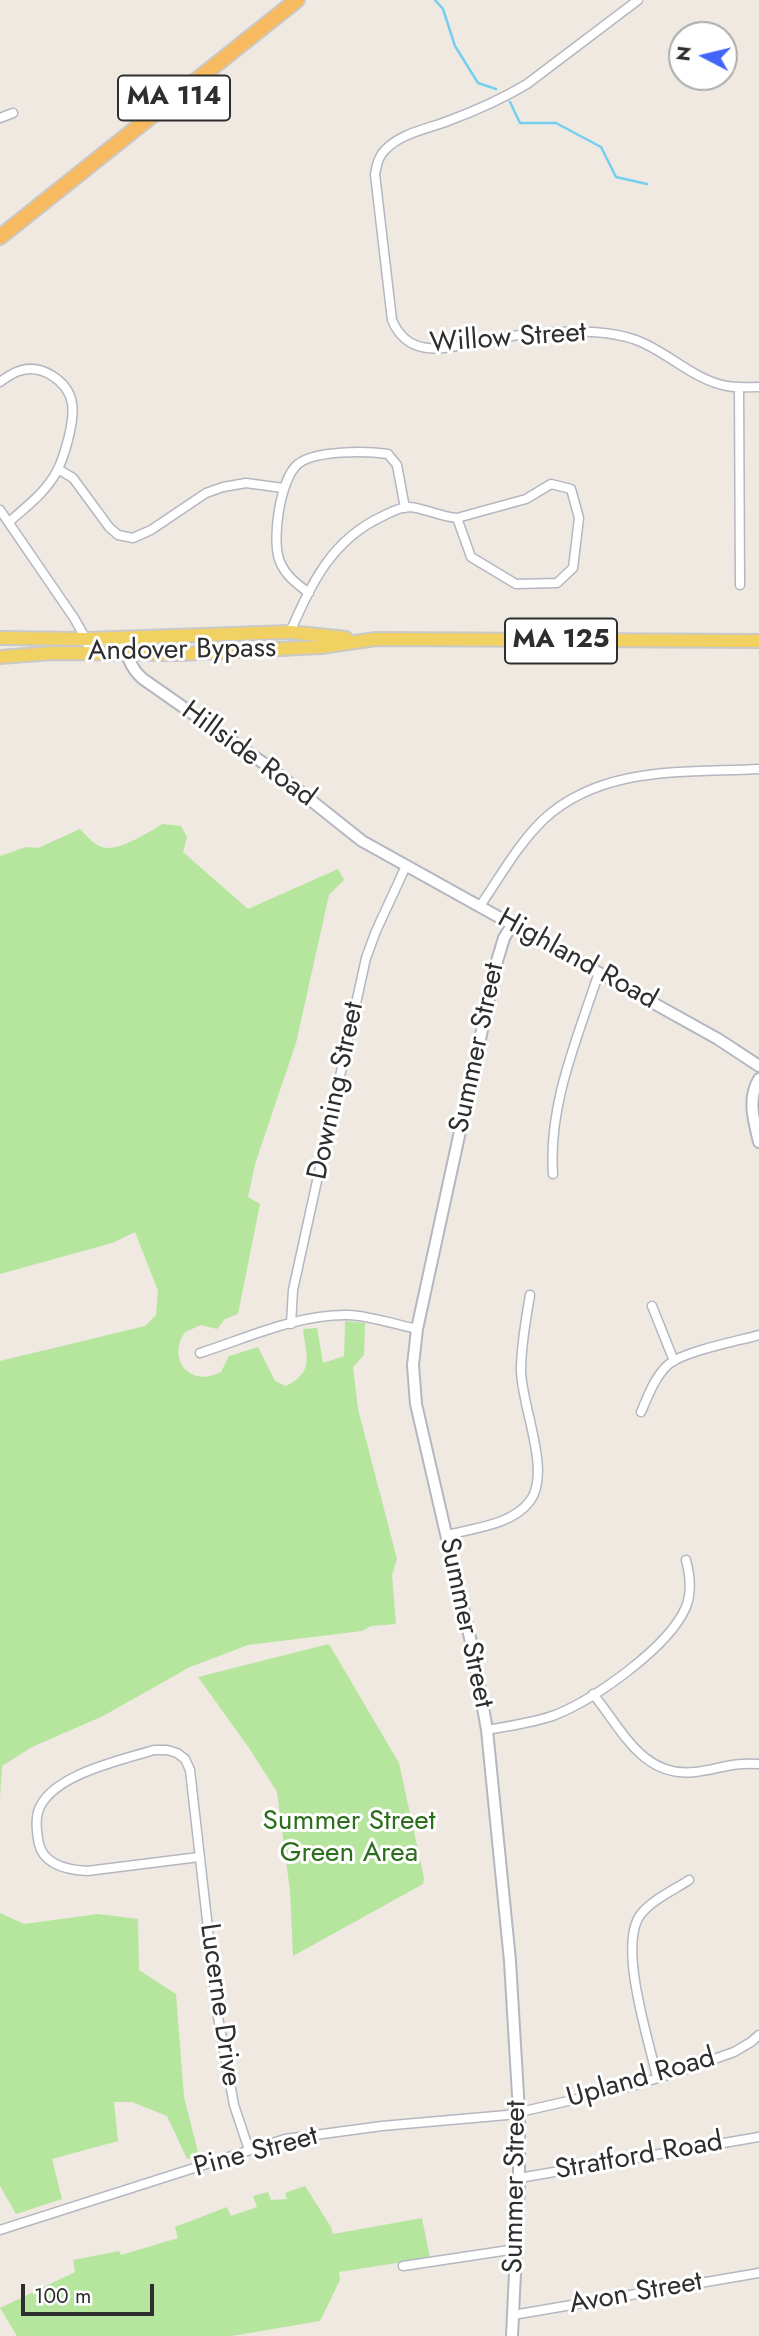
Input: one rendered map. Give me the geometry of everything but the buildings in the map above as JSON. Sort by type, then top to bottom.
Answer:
[{"type":"highway","name":"MA 114","points":[[0,237],[297,0]]},
{"type":"main road","name":"Andover Bypass","points":[[0,639],[290,632],[363,640],[759,641]]},
{"type":"main road","name":"Andover Bypass","points":[[0,657],[52,653],[126,654],[321,647],[363,640]]},
{"type":"street","name":"Willow Street","points":[[638,0],[527,84],[451,120],[401,138],[383,152],[377,161],[375,174],[392,320],[406,340],[416,345],[438,349],[518,335],[599,332],[645,344],[713,382],[739,387],[759,387]]},
{"type":"street","points":[[0,118],[13,113]]},
{"type":"street","points":[[0,382],[19,371],[30,369],[50,374],[67,389],[73,414],[58,469],[43,491],[9,522]]},
{"type":"street","points":[[739,387],[740,585]]},
{"type":"street","points":[[309,593],[292,580],[276,552],[283,488],[290,472],[299,463],[310,458],[335,454],[388,454],[397,465],[405,508]]},
{"type":"street","points":[[58,469],[73,478],[109,527],[118,534],[133,538],[151,530],[206,493],[223,487],[246,483],[283,488]]},
{"type":"street","points":[[290,632],[324,565],[339,546],[375,520],[405,508],[457,518],[526,499],[551,484],[571,489],[579,518],[573,568],[556,583],[516,584],[471,557],[457,518]]},
{"type":"street","points":[[0,510],[86,639],[90,654]]},
{"type":"street","name":"Hillside Road","points":[[124,638],[126,654],[135,672],[143,679],[269,767],[362,841],[392,858]]},
{"type":"street","points":[[480,906],[514,855],[540,824],[556,810],[586,792],[626,778],[655,773],[759,769]]},
{"type":"street","name":"Highland Road","points":[[392,858],[600,972],[734,1048],[759,1066]]},
{"type":"street","name":"Downing Street","points":[[291,1324],[293,1290],[366,958],[406,866]]},
{"type":"street","name":"Summer Street","points":[[512,925],[497,961],[413,1357],[414,1389],[474,1651],[487,1730],[509,1951],[519,2112],[512,2336]]},
{"type":"street","points":[[553,1174],[551,1149],[559,1100],[600,972]]},
{"type":"street","points":[[759,1079],[752,1101],[759,1142]]},
{"type":"street","points":[[447,1535],[509,1518],[522,1510],[535,1493],[536,1457],[522,1388],[521,1369],[530,1295]]},
{"type":"street","points":[[652,1306],[674,1361]]},
{"type":"street","points":[[200,1353],[291,1324],[328,1316],[346,1315],[376,1319],[417,1329]]},
{"type":"street","points":[[640,1412],[661,1374],[674,1361],[759,1335]]},
{"type":"street","points":[[487,1730],[555,1715],[593,1694],[640,1660],[674,1628],[687,1604],[690,1584],[686,1560]]},
{"type":"street","points":[[593,1694],[640,1754],[663,1770],[691,1772],[733,1763],[759,1765]]},
{"type":"street","name":"Lucerne Drive","points":[[199,1857],[87,1871],[72,1870],[49,1860],[41,1851],[36,1824],[38,1812],[44,1800],[64,1782],[154,1750],[167,1750],[185,1759],[190,1770],[218,2017],[234,2105],[249,2150]]},
{"type":"street","points":[[657,2077],[633,1972],[631,1945],[641,1914],[689,1880]]},
{"type":"street","name":"Upland Road","points":[[519,2112],[625,2088],[681,2071],[733,2052],[759,2035]]},
{"type":"street","name":"Pine Street","points":[[0,2230],[285,2139],[519,2112]]},
{"type":"street","name":"Stratford Road","points":[[519,2178],[759,2137]]},
{"type":"street","points":[[402,2266],[516,2249]]},
{"type":"street","name":"Avon Street","points":[[513,2315],[759,2273]]},
{"type":"green space","points":[[162,824],[181,826],[187,837],[183,852],[248,909],[338,869],[344,880],[329,895],[296,1043],[255,1164],[248,1197],[260,1204],[238,1314],[225,1319],[217,1329],[201,1325],[185,1332],[178,1352],[180,1361],[191,1374],[210,1376],[221,1372],[229,1356],[258,1347],[275,1381],[286,1386],[305,1369],[307,1356],[303,1329],[317,1328],[323,1363],[344,1356],[345,1321],[365,1323],[364,1355],[353,1367],[358,1409],[397,1559],[392,1575],[396,1624],[371,1626],[362,1631],[248,1645],[190,1667],[103,1716],[32,1747],[2,1766],[0,1798],[0,1361],[145,1326],[156,1315],[158,1291],[135,1232],[112,1243],[0,1274],[0,856],[26,847],[38,848],[80,829],[101,847],[115,847]]},
{"type":"green space","name":"Summer Street Green Area","points":[[329,1644],[399,1763],[424,1878],[423,1884],[293,1956],[290,1891],[277,1792],[198,1677]]},
{"type":"green space","points":[[0,1913],[24,1924],[98,1914],[138,1919],[139,1970],[176,1994],[184,2097],[199,2156],[187,2159],[167,2116],[132,2102],[114,2102],[118,2141],[52,2159],[62,2199],[16,2214],[0,2186]]},
{"type":"green space","points":[[305,2186],[333,2234],[422,2218],[430,2258],[339,2272],[340,2280],[320,2321],[232,2336],[17,2336],[0,2308],[75,2272],[73,2260],[119,2251],[121,2255],[178,2238],[175,2227],[227,2207],[231,2216],[257,2207],[253,2196],[268,2192],[271,2200],[287,2199],[285,2193]]},
{"type":"waterway","points":[[435,0],[443,9],[455,46],[478,83],[496,89]]},
{"type":"waterway","points":[[510,102],[520,123],[556,123],[601,147],[616,177],[647,184]]}]
